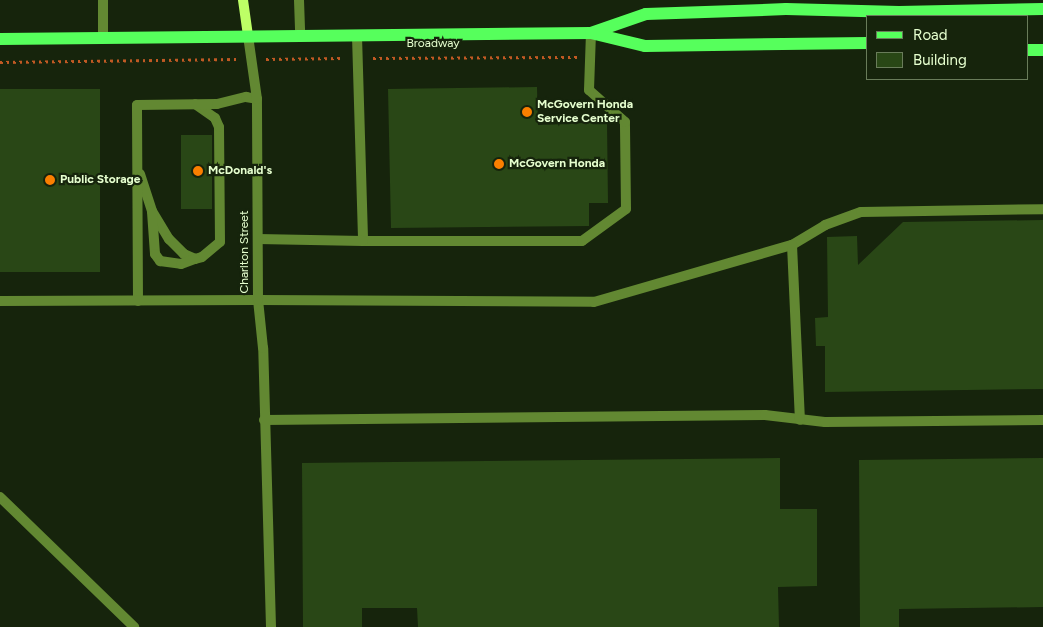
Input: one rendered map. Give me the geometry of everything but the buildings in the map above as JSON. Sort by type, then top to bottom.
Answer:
[{"type":"main road","points":[[243,0],[248,36]]},
{"type":"main road","name":"Broadway","points":[[591,33],[646,14],[787,4],[899,12],[1043,9]]},
{"type":"main road","name":"Broadway","points":[[0,39],[591,33],[645,46],[866,43]]},
{"type":"main road","points":[[1028,50],[1043,50]]},
{"type":"street","points":[[103,0],[103,38]]},
{"type":"street","points":[[299,0],[300,36]]},
{"type":"street","points":[[258,239],[582,241],[626,209],[624,122],[588,90],[591,33]]},
{"type":"street","name":"Charlton Street","points":[[0,302],[258,300],[257,99],[248,36]]},
{"type":"street","points":[[357,36],[364,241]]},
{"type":"street","points":[[138,300],[137,105],[216,104],[246,97],[257,99]]},
{"type":"street","points":[[152,211],[155,254],[160,261],[181,264],[202,257],[220,242],[219,127],[215,118],[195,104]]},
{"type":"street","points":[[137,166],[152,211],[169,238],[184,254],[195,259]]},
{"type":"street","points":[[271,627],[263,348],[258,300],[594,302],[792,245],[825,225],[861,212],[1043,209]]},
{"type":"street","points":[[792,245],[800,420]]},
{"type":"street","points":[[264,420],[765,416],[825,422],[1043,420]]},
{"type":"street","points":[[0,497],[134,627]]},
{"type":"path","name":"Broadway","points":[[0,62],[590,56]]},
{"type":"place","name":"McGovern Honda Service Center","points":[[527,112]]},
{"type":"place","name":"McGovern Honda","points":[[499,164]]},
{"type":"place","name":"McDonald's","points":[[198,171]]},
{"type":"place","name":"Public Storage","points":[[50,180]]}]
